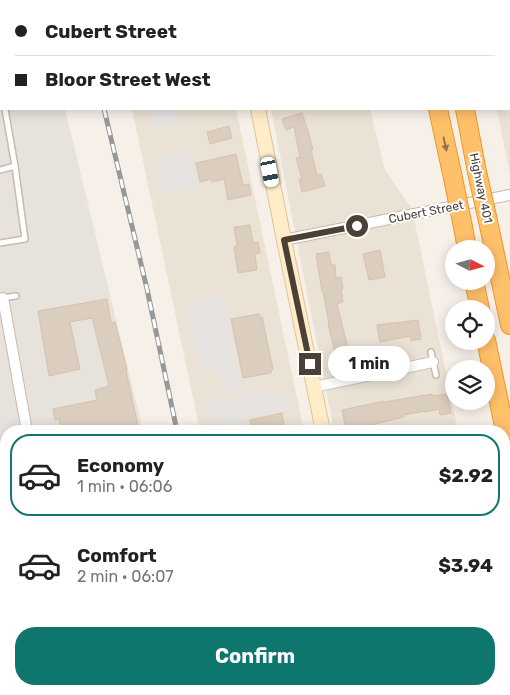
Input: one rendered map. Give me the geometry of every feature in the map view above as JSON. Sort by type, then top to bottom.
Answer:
[{"type":"highway","name":"Highway 401","points":[[438,110],[465,240]]},
{"type":"highway","name":"Highway 401","points":[[465,110],[510,325]]},
{"type":"highway","points":[[488,350],[504,425]]},
{"type":"main road","points":[[258,110],[322,425]]},
{"type":"street","name":"Cubert Street","points":[[284,240],[510,196]]},
{"type":"street","points":[[1,299],[26,425]]},
{"type":"street","points":[[314,387],[432,357]]},
{"type":"lane","points":[[0,243],[25,239],[5,110]]},
{"type":"lane","points":[[0,170],[15,166]]},
{"type":"lane","points":[[1,299],[16,296]]},
{"type":"lane","points":[[432,357],[436,375]]},
{"type":"shaded area","points":[[0,110],[65,110],[142,425],[0,425]]},
{"type":"shaded area","points":[[132,110],[236,110],[303,425],[199,425]]},
{"type":"shaded area","points":[[150,110],[175,110],[178,122],[154,128]]},
{"type":"shaded area","points":[[271,110],[370,110],[385,170],[412,209],[445,368],[445,410],[454,410],[457,425],[333,425]]},
{"type":"shaded area","points":[[497,110],[510,110],[510,175]]},
{"type":"shaded area","points":[[189,150],[197,186],[164,194],[156,157]]},
{"type":"shaded area","points":[[223,295],[243,389],[222,394],[216,370],[200,373],[185,303]]},
{"type":"shaded area","points":[[272,388],[274,397],[288,394],[291,409],[242,419],[244,425],[212,425],[207,403]]},
{"type":"shaded area","points":[[9,419],[10,425],[0,425],[0,421]]},
{"type":"building","points":[[302,113],[313,150],[311,150],[317,175],[321,174],[325,186],[302,192],[299,179],[302,179],[296,158],[300,157],[294,127],[286,130],[282,119]]},
{"type":"building","points":[[229,126],[232,138],[210,144],[207,132]]},
{"type":"building","points":[[236,154],[243,185],[249,184],[251,195],[228,200],[224,179],[212,182],[211,179],[200,182],[196,163]]},
{"type":"building","points":[[250,225],[253,243],[258,242],[260,253],[255,254],[257,270],[238,273],[234,247],[237,246],[234,227]]},
{"type":"building","points":[[380,250],[385,277],[369,280],[363,254]]},
{"type":"building","points":[[329,252],[331,265],[335,265],[336,278],[341,277],[343,302],[337,304],[348,349],[357,348],[360,361],[334,365],[332,352],[335,352],[328,324],[316,254]]},
{"type":"building","points":[[107,299],[111,323],[115,322],[127,369],[138,425],[60,425],[59,419],[55,420],[53,409],[97,400],[95,390],[109,386],[92,318],[70,322],[80,369],[49,376],[38,311]]},
{"type":"building","points":[[259,314],[262,317],[273,369],[271,373],[243,378],[231,319]]},
{"type":"building","points":[[418,320],[421,339],[411,341],[410,336],[380,342],[377,325]]},
{"type":"building","points":[[432,394],[432,396],[445,394],[445,410],[450,410],[451,413],[440,415],[439,409],[404,415],[404,417],[371,425],[345,425],[342,410],[384,401]]},
{"type":"building","points":[[282,413],[284,425],[251,425],[250,420]]},
{"type":"railway","points":[[104,110],[147,289],[176,425]]},
{"type":"route","points":[[310,364],[284,240],[357,226]]}]
